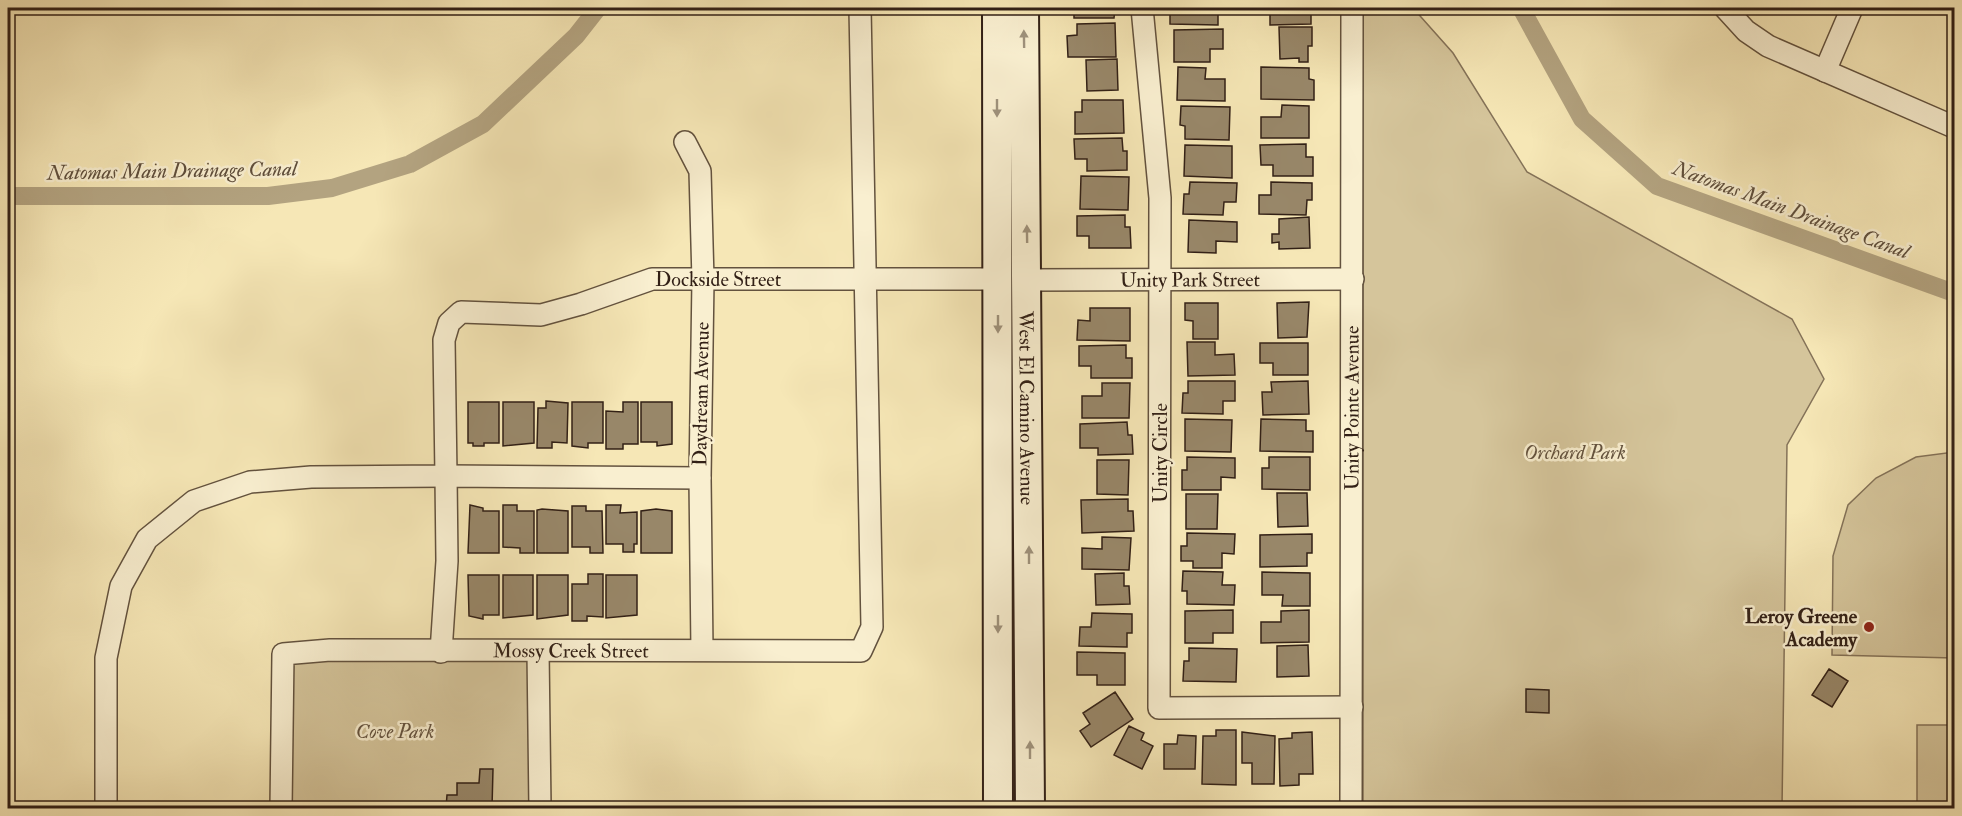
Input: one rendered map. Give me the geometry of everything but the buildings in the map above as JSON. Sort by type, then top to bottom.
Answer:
[{"type":"main road","name":"West El Camino Avenue","points":[[997,8],[998,808]]},
{"type":"main road","name":"West El Camino Avenue","points":[[1024,8],[1028,280],[1030,808]]},
{"type":"street","points":[[860,8],[865,280]]},
{"type":"street","name":"Unity Circle","points":[[1142,8],[1160,198],[1159,708],[1352,707]]},
{"type":"street","name":"Unity Pointe Avenue","points":[[1351,808],[1352,8]]},
{"type":"street","points":[[1725,8],[1746,31],[1768,46],[1954,127]]},
{"type":"street","points":[[1825,71],[1852,8]]},
{"type":"street","name":"Daydream Avenue","points":[[686,142],[700,171],[703,280],[700,478],[702,651]]},
{"type":"street","name":"Dockside Street","points":[[446,476],[444,340],[449,323],[461,312],[541,315],[581,304],[652,279],[998,279]]},
{"type":"street","name":"Unity Park Street","points":[[1028,280],[1353,279]]},
{"type":"street","name":"Mossy Creek Street","points":[[281,808],[283,654],[330,651],[861,651],[872,627],[865,280]]},
{"type":"street","points":[[441,652],[447,561],[446,476]]},
{"type":"street","points":[[106,808],[106,658],[121,586],[147,539],[194,501],[250,482],[311,477],[700,478]]},
{"type":"street","points":[[538,651],[540,808]]},
{"type":"green space","name":"Orchard Park","points":[[1363,8],[1413,8],[1453,53],[1527,172],[1792,319],[1824,379],[1787,445],[1782,808],[1363,808]]},
{"type":"green space","points":[[1954,452],[1954,658],[1832,655],[1833,556],[1848,505],[1876,478],[1916,457]]},
{"type":"green space","name":"Cove Park","points":[[538,651],[538,808],[284,808],[283,654]]},
{"type":"green space","points":[[1917,725],[1954,725],[1954,808],[1917,808]]},
{"type":"waterway","name":"Natomas Main Drainage Canal","points":[[8,196],[268,196],[332,188],[410,164],[483,124],[576,36],[598,8]]},
{"type":"waterway","name":"Natomas Main Drainage Canal","points":[[1521,8],[1582,119],[1657,186],[1954,293]]},
{"type":"place","name":"Leroy Greene Academy","points":[[1869,627]]}]
